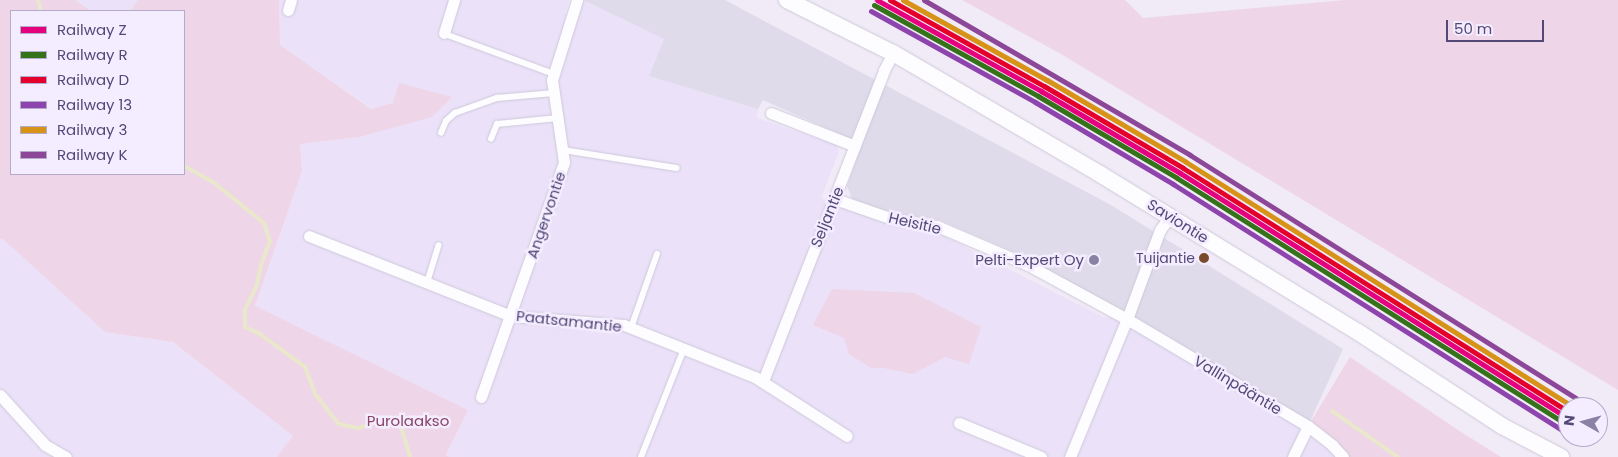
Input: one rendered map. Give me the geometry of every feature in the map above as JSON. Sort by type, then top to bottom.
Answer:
[{"type":"main road","name":"Saviontie","points":[[787,0],[893,54],[1170,216],[1358,332],[1502,426],[1561,457]]},
{"type":"street","points":[[446,34],[454,0]]},
{"type":"street","name":"Angervontie","points":[[481,397],[512,316],[564,162],[552,80],[577,0]]},
{"type":"street","name":"Seljantie","points":[[763,381],[884,70],[893,54]]},
{"type":"street","points":[[771,113],[856,146]]},
{"type":"street","name":"Heisitie","points":[[835,199],[890,218],[938,226],[1028,265],[1127,318]]},
{"type":"street","points":[[1070,457],[1127,318],[1160,230],[1170,216]]},
{"type":"street","name":"Paatsamantie","points":[[309,236],[512,316],[624,325],[763,381],[847,436]]},
{"type":"street","name":"Vallinpääntie","points":[[1127,318],[1308,426],[1344,457]]},
{"type":"street","points":[[0,395],[45,445],[66,457]]},
{"type":"street","points":[[958,423],[1041,457]]},
{"type":"street","points":[[1293,457],[1308,426]]},
{"type":"lane","points":[[446,34],[554,74]]},
{"type":"lane","points":[[441,133],[446,121],[455,113],[497,98],[554,93]]},
{"type":"lane","points":[[491,139],[497,124],[558,118]]},
{"type":"lane","points":[[563,150],[677,168]]},
{"type":"lane","points":[[427,283],[438,246]]},
{"type":"lane","points":[[631,328],[657,254]]},
{"type":"lane","points":[[641,457],[684,349]]},
{"type":"shaded area","points":[[75,0],[138,0],[131,10],[90,10]]},
{"type":"shaded area","points":[[279,0],[569,0],[565,13],[577,18],[583,0],[664,39],[649,76],[758,109],[757,118],[837,145],[839,152],[821,198],[887,224],[936,232],[1103,317],[1127,319],[1308,426],[1343,457],[446,456],[468,410],[255,307],[302,171],[300,144],[359,137],[393,104],[372,109],[280,45]]},
{"type":"shaded area","points":[[583,0],[725,0],[1111,205],[1343,349],[1308,426],[1112,306],[1023,256],[940,220],[890,212],[852,199],[847,186],[862,144],[763,100],[758,109],[649,76],[664,39]]},
{"type":"shaded area","points":[[2,237],[105,332],[173,342],[294,437],[277,457],[0,457],[0,239]]},
{"type":"green space","name":"Purolaakso","points":[[0,0],[75,0],[90,10],[10,10],[10,175],[185,175],[185,10],[131,10],[138,0],[279,0],[280,45],[371,109],[393,103],[399,83],[452,97],[432,117],[359,137],[300,144],[302,171],[255,306],[468,410],[446,455],[449,457],[277,457],[293,436],[173,342],[105,332],[2,238],[0,239]]},
{"type":"green space","points":[[962,0],[1125,0],[1143,18],[1345,0],[1618,0],[1618,390],[1061,54]]},
{"type":"green space","points":[[832,289],[914,293],[981,327],[969,364],[945,357],[913,374],[884,368],[871,368],[849,354],[844,338],[813,325]]},
{"type":"green space","points":[[1350,357],[1501,457],[1343,457],[1308,426]]},
{"type":"waterway","points":[[38,0],[41,10]]},
{"type":"waterway","points":[[185,167],[213,182],[264,223],[270,241],[261,265],[257,285],[245,310],[245,327],[260,334],[305,367],[316,395],[339,424],[358,428],[379,422],[401,427],[410,457]]},
{"type":"waterway","points":[[1332,411],[1398,457]]},
{"type":"rail line","name":"Z","points":[[877,0],[1041,91],[1180,173],[1558,412]]},
{"type":"rail line","name":"D","points":[[890,0],[1044,86],[1183,168],[1558,405]]},
{"type":"rail line","name":"3","points":[[903,0],[1047,80],[1186,162],[1558,397]]},
{"type":"rail line","name":"K","points":[[924,0],[1190,155],[1574,397]]},
{"type":"rail line","name":"R","points":[[874,5],[1038,96],[1177,178],[1558,419]]},
{"type":"rail line","name":"13","points":[[871,11],[1035,102],[1173,184],[1558,427]]},
{"type":"place","name":"Tuijantie","points":[[1204,258]]},
{"type":"place","name":"Pelti-Expert Oy","points":[[1094,260]]}]
